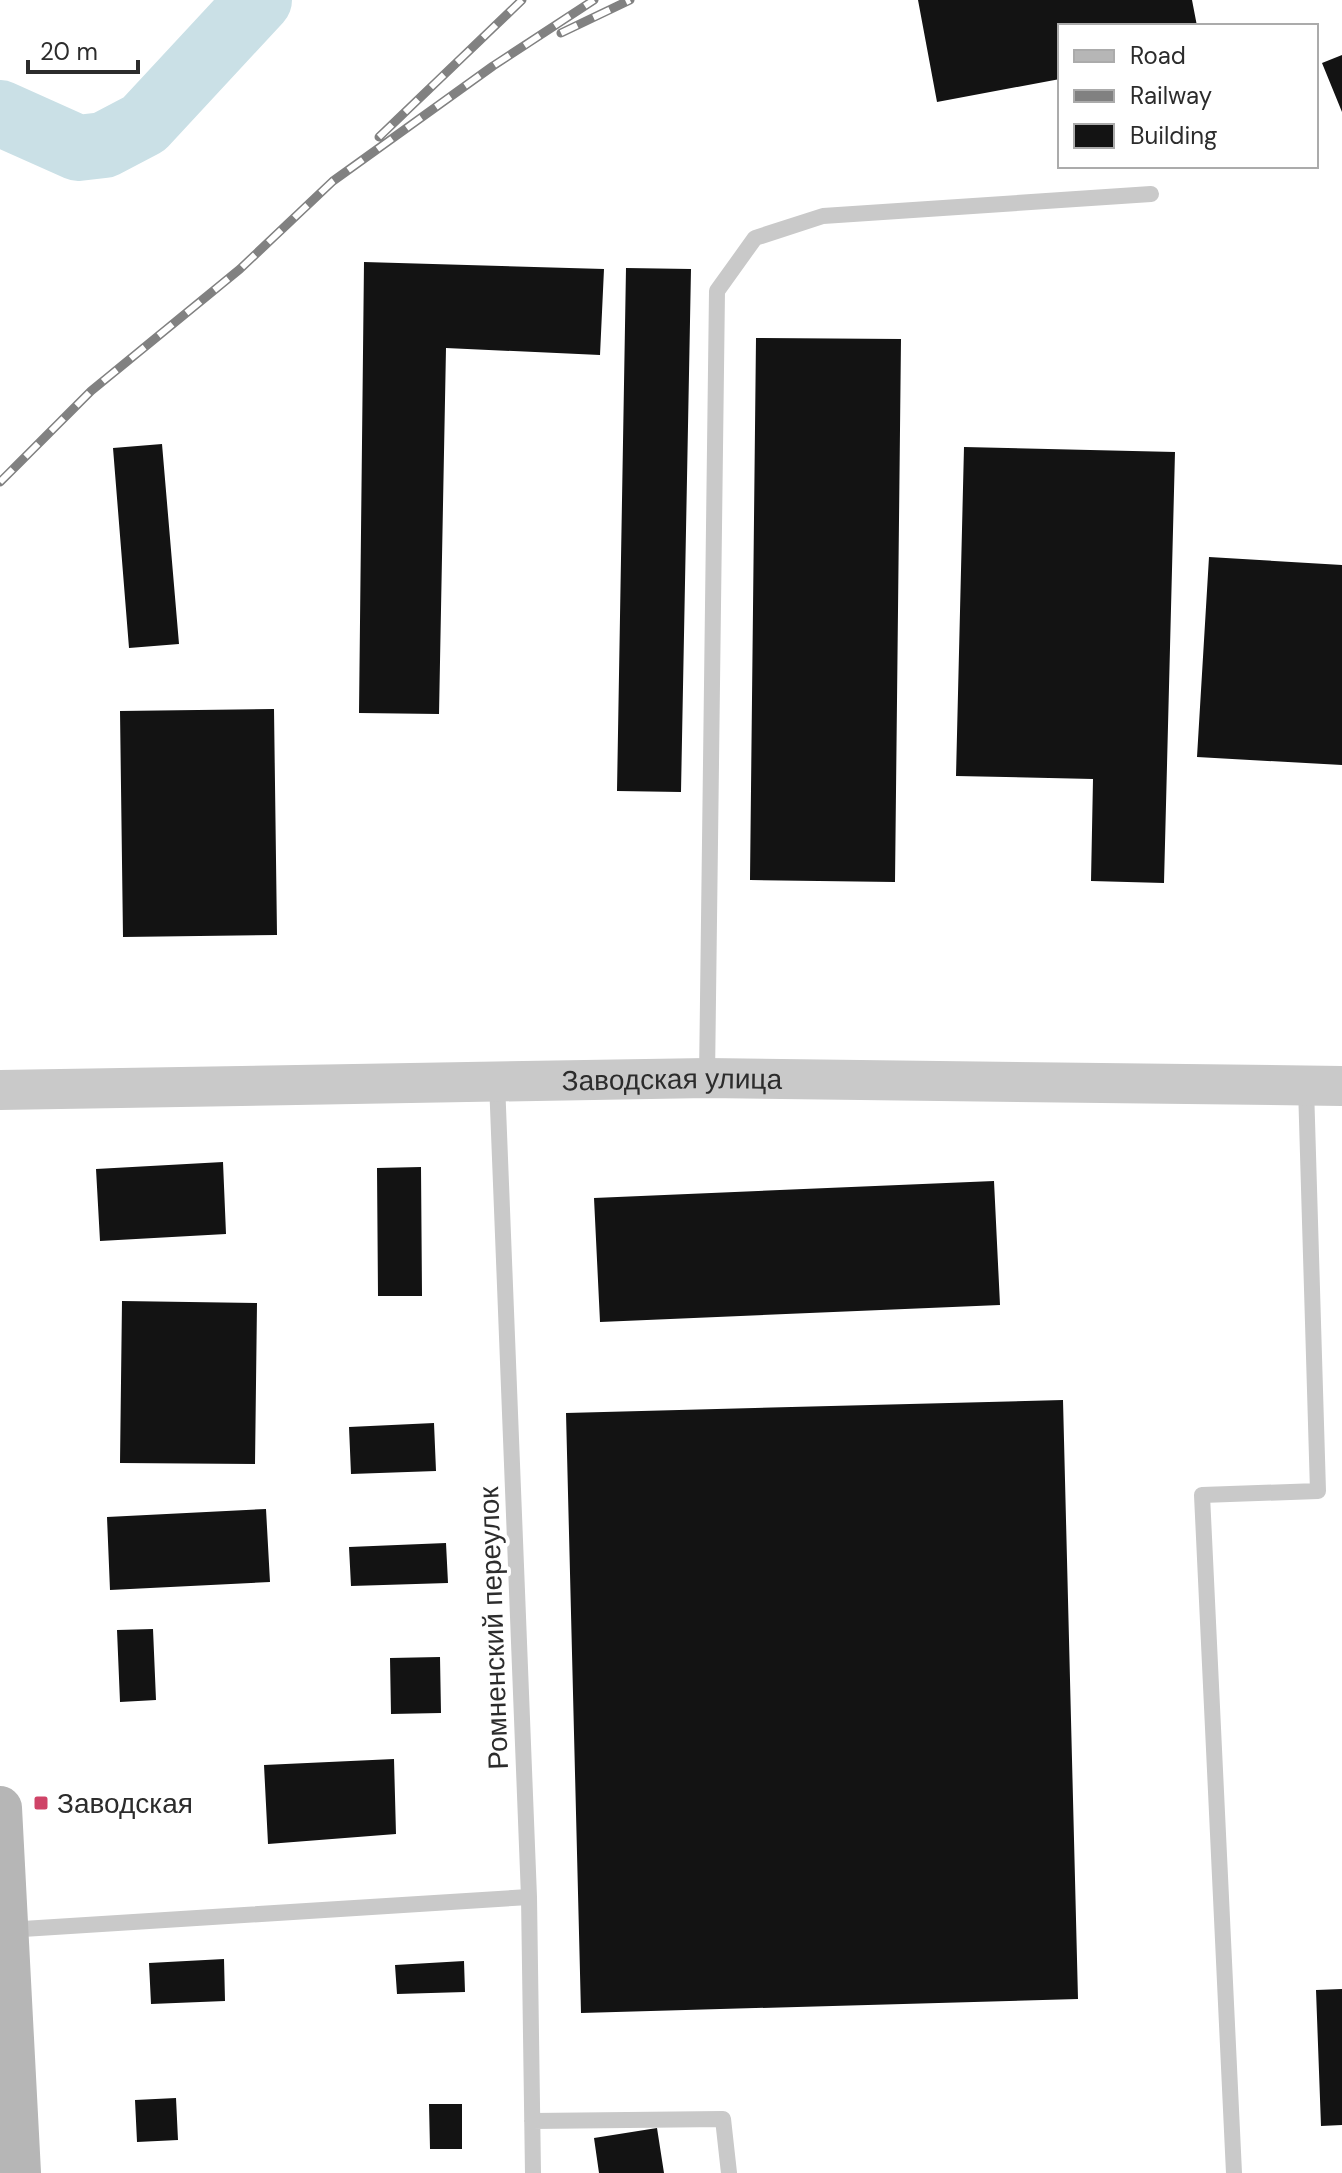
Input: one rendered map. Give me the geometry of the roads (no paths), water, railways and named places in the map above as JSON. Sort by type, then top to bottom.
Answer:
[{"type":"main road","points":[[0,1808],[19,2173]]},
{"type":"street","name":"Заводская улица","points":[[0,1090],[707,1078],[1324,1086]]},
{"type":"lane","points":[[707,1078],[717,291],[755,238],[823,216],[1151,194]]},
{"type":"lane","name":"Ромненский переулок","points":[[497,1082],[529,1897],[533,2173]]},
{"type":"lane","points":[[1234,2173],[1202,1495],[1318,1491],[1324,1086]]},
{"type":"lane","points":[[6,1930],[529,1897]]},
{"type":"lane","points":[[532,2121],[723,2119],[729,2173]]},
{"type":"waterway","points":[[0,113],[78,148],[104,145],[144,124],[259,0]]},
{"type":"railway","points":[[379,137],[522,0]]},
{"type":"railway","points":[[0,482],[91,391],[240,269],[333,181],[493,66],[594,0]]},
{"type":"railway","points":[[561,33],[630,0]]},
{"type":"place","name":"Заводская","points":[[41,1803]]}]
